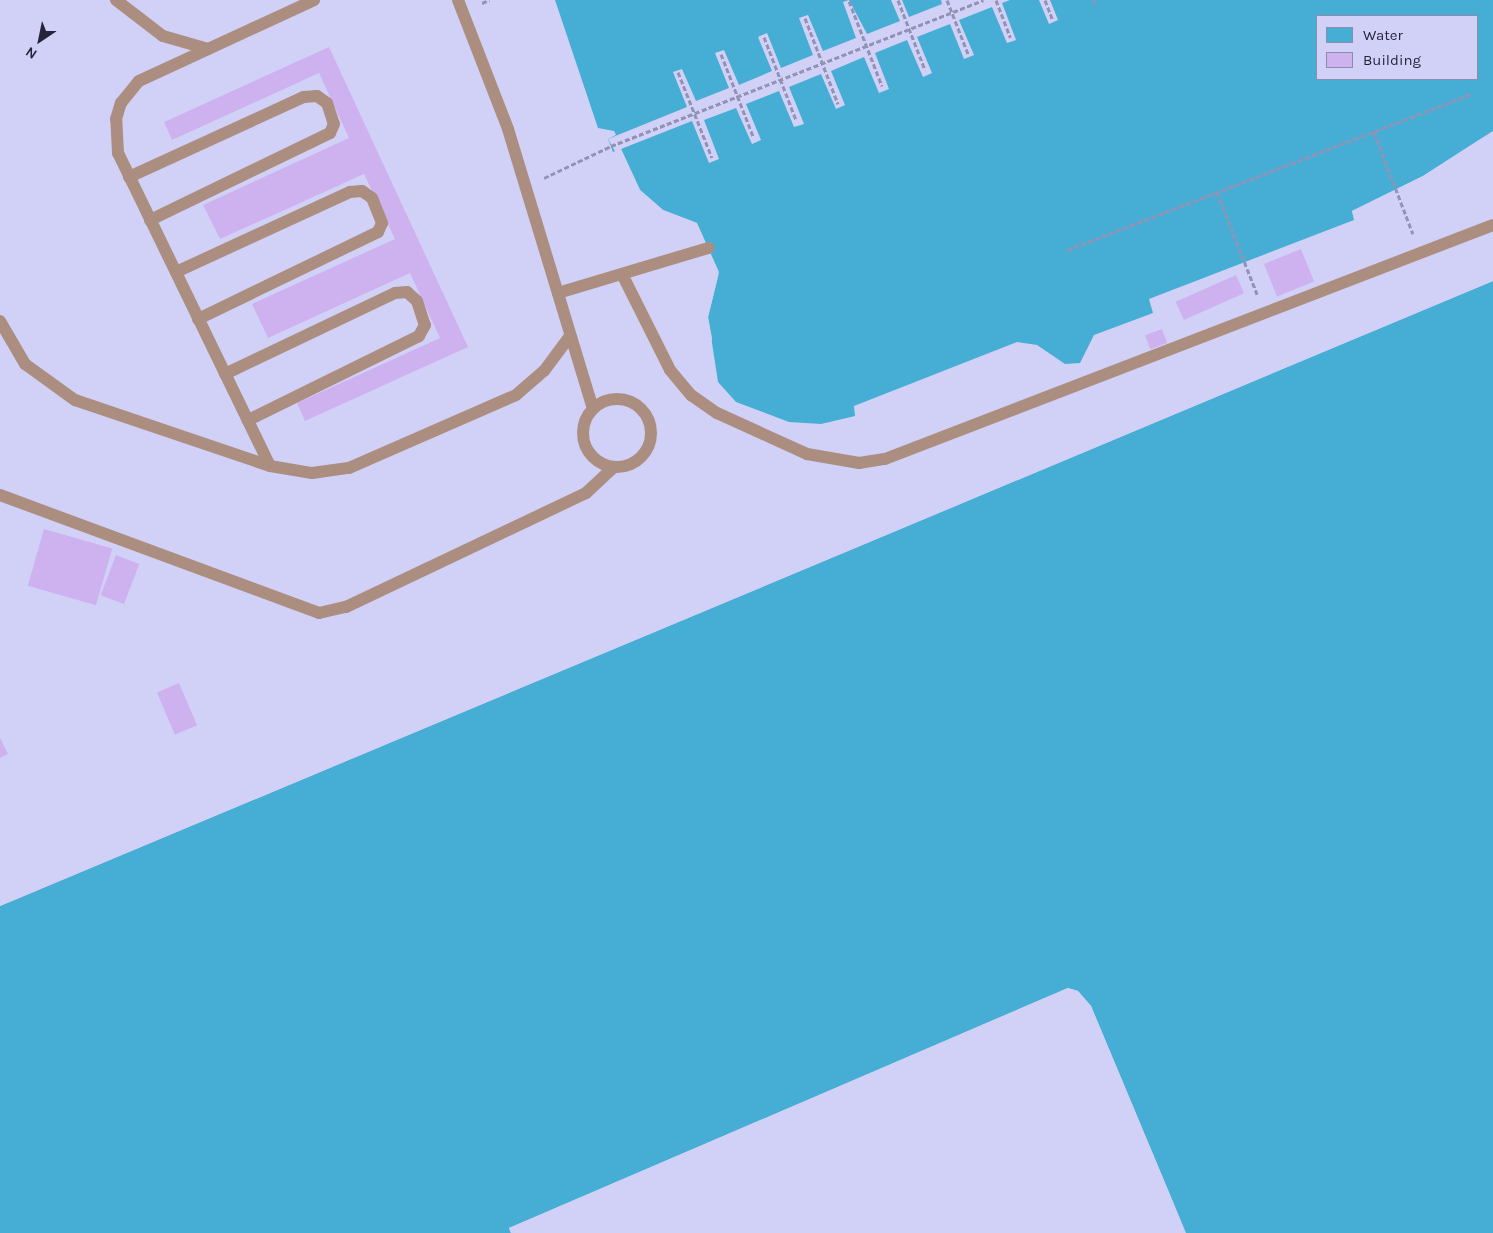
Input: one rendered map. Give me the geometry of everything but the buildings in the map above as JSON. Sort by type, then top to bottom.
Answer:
[{"type":"lane","points":[[116,0],[163,36],[208,49]]},
{"type":"lane","points":[[270,466],[129,177],[115,136],[122,103],[139,81],[314,0]]},
{"type":"lane","points":[[458,0],[494,86],[593,408]]},
{"type":"lane","points":[[129,177],[304,97],[316,96],[327,103],[334,124],[330,133],[150,220]]},
{"type":"lane","points":[[176,272],[350,192],[362,191],[372,198],[382,223],[378,232],[198,319]]},
{"type":"lane","points":[[622,274],[670,370],[691,395],[717,413],[807,454],[859,463],[885,459],[1493,225]]},
{"type":"lane","points":[[558,293],[708,248]]},
{"type":"lane","points":[[226,374],[395,293],[406,292],[417,300],[425,325],[419,336],[248,420]]},
{"type":"lane","points":[[0,321],[25,364],[58,391],[270,466],[312,474],[349,468],[516,395],[544,371],[570,336]]},
{"type":"lane","points":[[625,400],[642,410],[649,422],[651,435],[644,454],[628,466],[614,467],[602,464],[584,444],[585,418],[593,408],[605,401],[625,400]]},
{"type":"lane","points":[[0,495],[320,613],[346,606],[586,493],[614,467]]},
{"type":"path","points":[[849,0],[882,86]]},
{"type":"path","points":[[898,0],[925,70]]},
{"type":"path","points":[[947,0],[968,54]]},
{"type":"path","points":[[525,187],[694,113],[983,0]]},
{"type":"path","points":[[996,0],[1010,37]]},
{"type":"path","points":[[1045,0],[1053,21]]},
{"type":"path","points":[[805,18],[838,104]]},
{"type":"path","points":[[764,37],[796,120]]},
{"type":"path","points":[[721,54],[753,136]]},
{"type":"path","points":[[678,72],[712,158]]},
{"type":"path","points":[[1067,250],[1474,93]]},
{"type":"path","points":[[1374,132],[1420,253]]},
{"type":"path","points":[[1217,192],[1264,313]]},
{"type":"water","points":[[555,0],[1493,0],[1493,131],[1423,176],[1352,211],[1354,220],[1149,299],[1153,313],[1094,335],[1080,363],[1065,364],[1037,345],[1017,342],[854,406],[855,416],[821,424],[789,422],[736,402],[718,382],[708,317],[719,272],[697,223],[663,210],[640,190],[621,149],[613,152],[608,139],[616,135],[614,131],[598,128]]},
{"type":"water","points":[[1493,281],[1493,1233],[1186,1233],[1091,1006],[1078,991],[1068,988],[509,1228],[511,1233],[0,1233],[0,906]]},
{"type":"pier","points":[[849,0],[867,34],[900,21],[891,0],[902,0],[909,17],[942,4],[941,0],[1010,0],[1002,3],[1016,40],[1007,43],[992,7],[959,20],[974,55],[964,59],[950,24],[917,37],[932,73],[923,77],[907,40],[875,53],[889,89],[879,93],[864,57],[831,71],[845,105],[836,109],[821,74],[789,87],[804,124],[794,127],[779,91],[746,104],[761,140],[752,144],[736,108],[704,120],[719,159],[709,163],[692,121],[621,149],[640,190],[663,210],[697,223],[662,213],[638,192],[608,139],[687,107],[673,72],[682,69],[696,101],[729,88],[715,53],[724,50],[739,85],[772,71],[758,37],[767,33],[781,68],[813,55],[799,18],[808,15],[823,51],[856,38],[843,2]]},
{"type":"pier","points":[[1039,0],[1050,0],[1058,20],[1049,24]]},
{"type":"pier","points":[[1493,131],[1425,178],[1355,213],[1355,222],[1352,211],[1423,176]]},
{"type":"pier","points":[[719,273],[708,317],[712,338],[710,356],[705,317]]},
{"type":"pier","points":[[1493,279],[1493,281],[0,906],[0,903]]},
{"type":"pier","points":[[1068,988],[1078,991],[1091,1006],[1186,1233],[1089,1007],[1077,993],[1067,990],[511,1233],[509,1228]]}]
